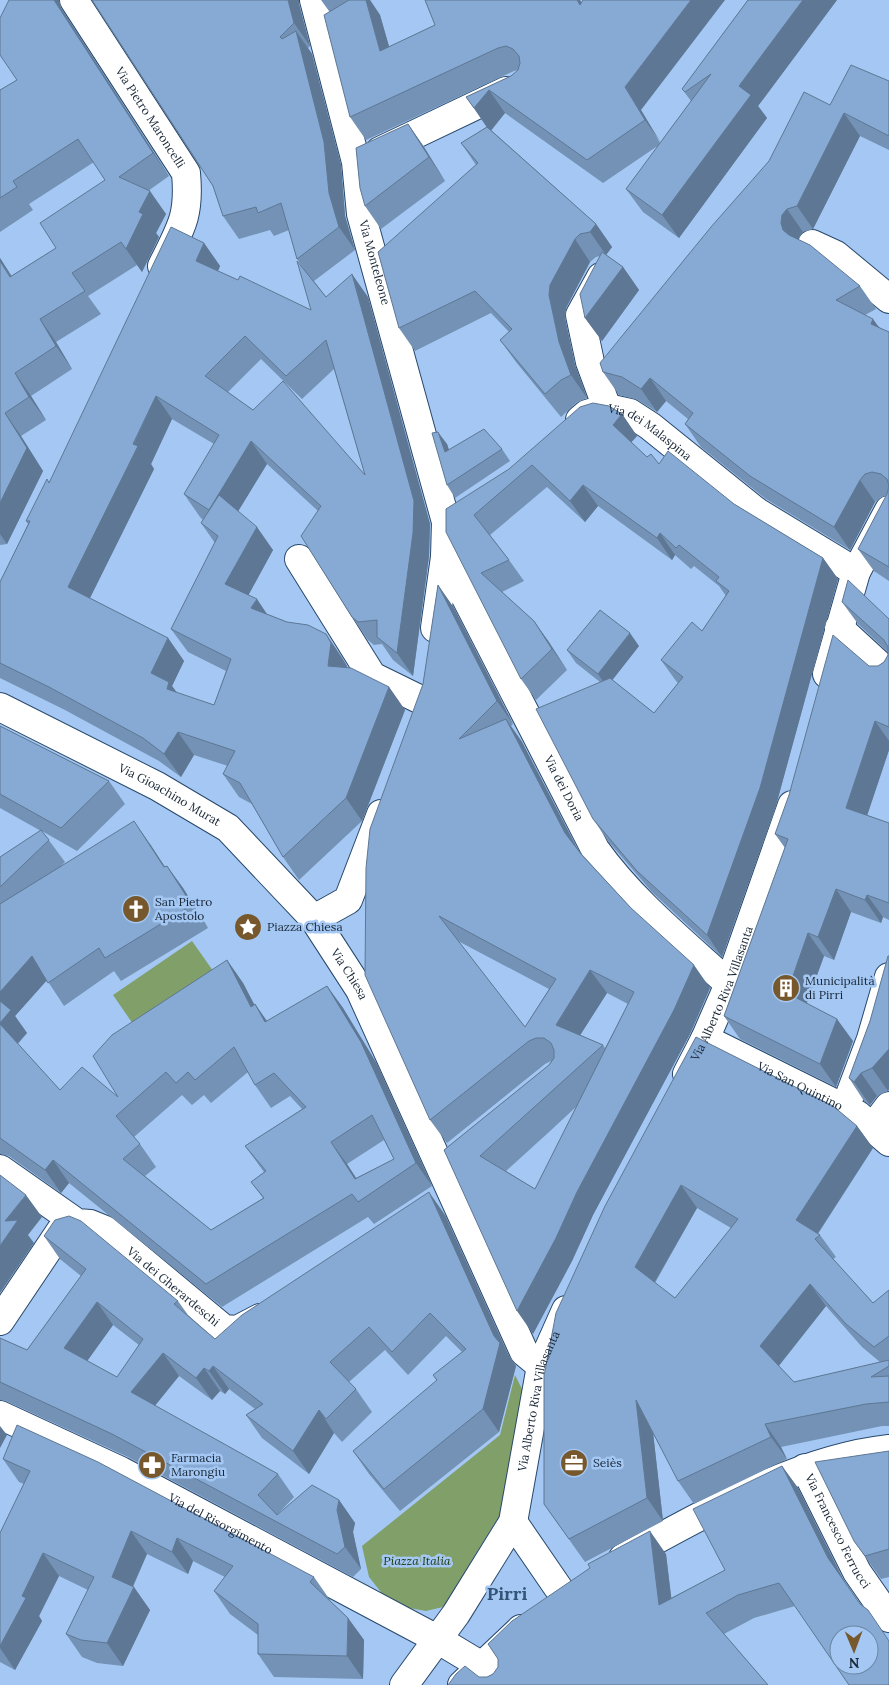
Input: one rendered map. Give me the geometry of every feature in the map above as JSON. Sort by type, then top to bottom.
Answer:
[{"type":"street","name":"Via Pietro Maroncelli","points":[[74,0],[186,173],[189,199],[184,222],[153,284]]},
{"type":"street","name":"Via Monteleone","points":[[314,0],[356,162],[361,214],[457,516],[446,557]]},
{"type":"street","points":[[356,162],[521,85]]},
{"type":"street","points":[[812,244],[836,255],[889,299]]},
{"type":"street","points":[[604,270],[571,310],[607,408]]},
{"type":"street","name":"Via dei Malaspina","points":[[558,440],[587,414],[607,408],[630,413],[650,426],[757,512],[856,572]]},
{"type":"street","points":[[821,694],[856,572],[889,510]]},
{"type":"street","points":[[414,729],[425,702],[446,557]]},
{"type":"street","name":"Via dei Doria","points":[[446,557],[595,849],[615,877],[668,930],[729,984]]},
{"type":"street","points":[[299,559],[372,676],[425,702]]},
{"type":"street","points":[[839,628],[889,674]]},
{"type":"street","name":"Via Gioachino Murat","points":[[0,707],[157,786],[228,828],[314,919]]},
{"type":"street","name":"Via Alberto Riva Villasanta","points":[[673,1100],[705,1039],[729,984],[790,814],[798,781]]},
{"type":"street","points":[[314,919],[348,900],[390,792]]},
{"type":"street","name":"Via Chiesa","points":[[314,919],[360,990],[442,1188],[524,1352],[542,1366]]},
{"type":"street","points":[[845,1108],[871,1039],[889,977]]},
{"type":"street","name":"Via San Quintino","points":[[705,1039],[858,1115],[881,1134]]},
{"type":"street","points":[[881,1134],[889,1106]]},
{"type":"street","points":[[442,1188],[463,1150]]},
{"type":"street","name":"Via dei Gherardeschi","points":[[0,1169],[77,1223],[90,1224],[105,1230],[224,1330],[238,1330],[285,1302]]},
{"type":"street","points":[[0,1320],[61,1230],[77,1223]]},
{"type":"street","name":"Via Alberto Riva Villasanta","points":[[513,1522],[542,1366],[576,1289]]},
{"type":"street","name":"Via del Risorgimento","points":[[0,1415],[121,1471],[437,1639],[491,1676]]},
{"type":"street","points":[[462,1685],[491,1676],[581,1581],[732,1501],[804,1468],[889,1449]]},
{"type":"street","name":"Via Francesco Ferrucci","points":[[804,1468],[857,1572],[889,1618]]},
{"type":"street","points":[[404,1685],[456,1614],[513,1522],[581,1581]]},
{"type":"green space","points":[[192,941],[223,985],[144,1040],[113,995]]},
{"type":"green space","name":"Piazza Italia","points":[[515,1375],[523,1391],[501,1513],[443,1607],[426,1611],[409,1608],[384,1596],[369,1577],[362,1546],[500,1435]]},
{"type":"building","points":[[9,0],[54,0],[153,153],[119,177],[150,191],[139,212],[143,214],[126,249],[121,242],[72,273],[85,291],[40,319],[56,346],[15,373],[29,397],[5,413],[27,448],[0,503],[0,261],[10,277],[56,248],[40,223],[105,180],[78,139],[13,181],[17,187],[0,198],[0,90],[17,80],[0,55],[0,18]]},
{"type":"building","points":[[92,0],[288,0],[294,23],[280,37],[282,39],[296,31],[324,142],[329,193],[339,227],[297,259],[281,203],[258,213],[256,207],[223,216],[213,186]]},
{"type":"building","points":[[349,0],[366,0],[380,51],[435,25],[425,0],[577,0],[580,5],[583,0],[691,0],[625,87],[645,120],[587,160],[489,90],[474,108],[466,97],[511,76],[518,70],[519,56],[513,49],[506,46],[350,117],[324,15]]},
{"type":"building","points":[[748,0],[803,0],[739,86],[751,95],[662,215],[626,189],[711,74],[685,92],[682,89]]},
{"type":"building","points":[[851,65],[889,81],[889,136],[844,113],[797,206],[787,209],[782,215],[781,223],[783,230],[789,235],[810,245],[860,286],[836,300],[873,319],[871,324],[889,332],[889,486],[887,479],[881,474],[872,472],[865,474],[834,527],[750,476],[685,424],[693,413],[650,378],[641,389],[622,377],[603,372],[600,363],[711,227],[769,161],[804,92],[830,105]]},
{"type":"building","points":[[408,124],[429,157],[365,206],[360,188],[356,148]]},
{"type":"building","points":[[487,127],[596,224],[590,232],[580,234],[575,239],[550,285],[549,295],[559,342],[571,375],[561,380],[545,394],[500,340],[512,329],[475,291],[399,328],[378,252],[478,163],[461,143]]},
{"type":"building","points":[[171,227],[204,243],[196,261],[238,280],[240,276],[311,310],[297,261],[326,297],[352,274],[414,501],[413,533],[397,653],[377,637],[377,620],[358,622],[352,617],[301,536],[321,506],[251,441],[209,510],[184,494],[219,435],[156,396],[133,444],[138,446],[68,587],[168,638],[151,673],[169,682],[167,689],[214,705],[231,659],[171,629],[218,536],[201,523],[219,495],[257,527],[225,584],[257,599],[251,608],[287,622],[308,625],[326,634],[331,643],[328,666],[351,668],[389,687],[346,798],[283,857],[240,783],[223,774],[235,751],[178,732],[164,754],[143,738],[49,687],[0,663],[0,582],[30,521],[26,521],[47,479],[49,483]],"holes":[[[245,336],[286,376],[326,340],[365,475],[283,381],[253,410],[205,376]]]},
{"type":"building","points":[[602,252],[623,267],[585,318],[580,294]]},
{"type":"building","points":[[593,403],[609,406],[622,414],[613,425],[647,457],[651,454],[659,464],[668,451],[734,504],[823,558],[760,788],[707,935],[637,871],[593,819],[536,709],[610,678],[654,713],[683,677],[661,660],[692,622],[702,631],[729,591],[716,581],[719,577],[679,545],[676,548],[660,533],[657,538],[583,485],[570,501],[532,465],[474,515],[509,560],[481,573],[534,621],[552,649],[521,679],[446,532],[446,509],[509,469],[580,407]]},
{"type":"building","points":[[484,429],[502,449],[447,485],[432,433],[438,432],[445,452]]},
{"type":"building","points":[[889,486],[889,567],[858,549],[887,494]]},
{"type":"building","points":[[848,580],[889,619],[889,727],[875,721],[846,808],[889,823],[889,903],[867,895],[865,900],[836,889],[818,937],[808,933],[787,993],[837,1019],[820,1064],[724,1016],[788,839],[775,834],[789,795],[833,635],[869,666],[878,666],[884,662],[888,655],[888,647],[884,640],[842,602]]},
{"type":"building","points":[[438,585],[497,701],[459,739],[506,719],[565,833],[581,854],[631,908],[694,965],[674,1010],[577,1192],[556,1238],[517,1311],[444,1150],[549,1065],[554,1058],[554,1050],[551,1043],[544,1038],[536,1038],[529,1041],[430,1120],[365,975],[366,868],[370,829],[423,684]],"holes":[[[439,916],[556,979],[525,1027]],[[590,970],[634,992],[535,1189],[480,1156],[603,1045],[556,1025]]]},
{"type":"building","points":[[600,610],[630,633],[598,674],[567,650]]},
{"type":"building","points":[[0,726],[109,781],[61,828],[0,794]]},
{"type":"building","points":[[134,821],[164,867],[167,866],[192,905],[105,958],[99,948],[48,983],[32,956],[0,992],[0,904]]},
{"type":"building","points":[[41,830],[49,840],[0,887],[0,857]]},
{"type":"building","points":[[888,956],[889,1049],[872,1068],[861,1073],[854,1082],[849,1078],[870,1021]]},
{"type":"building","points":[[227,960],[251,1007],[255,1004],[265,1022],[327,986],[361,1042],[416,1163],[358,1202],[352,1194],[206,1284],[53,1160],[45,1170],[0,1138],[0,1024],[60,1090],[82,1067],[118,1097],[93,1056],[112,1035]],"holes":[[[234,1047],[255,1085],[274,1073],[306,1107],[245,1146],[266,1171],[251,1182],[264,1198],[211,1230],[123,1159],[140,1144],[116,1116],[166,1072],[176,1083],[188,1072],[195,1080]],[[372,1115],[394,1159],[355,1179],[331,1142]]]},
{"type":"building","points":[[0,1001],[11,1010],[0,1023]]},
{"type":"building","points":[[696,1037],[833,1106],[857,1126],[796,1220],[820,1235],[815,1239],[873,1303],[889,1290],[889,1336],[874,1347],[846,1324],[810,1284],[760,1346],[794,1382],[889,1360],[889,1366],[871,1377],[889,1376],[889,1402],[866,1404],[765,1424],[771,1437],[678,1481],[636,1400],[647,1498],[569,1539],[544,1504],[544,1376],[556,1313],[605,1206]],"holes":[[[681,1185],[738,1219],[675,1298],[635,1267]]]},
{"type":"building","points":[[0,1175],[26,1195],[5,1221],[18,1220],[0,1246]]},
{"type":"building","points":[[429,1192],[494,1336],[500,1343],[483,1409],[384,1489],[353,1451],[437,1380],[433,1375],[466,1349],[430,1313],[392,1352],[369,1327],[330,1362],[356,1389],[326,1419],[319,1410],[293,1451],[246,1415],[263,1404],[213,1366],[209,1371],[204,1368],[196,1378],[163,1353],[131,1392],[278,1474],[258,1495],[277,1515],[312,1485],[339,1500],[337,1510],[345,1547],[337,1554],[112,1434],[0,1382],[0,1338],[27,1350],[86,1269],[44,1236],[55,1220],[69,1216],[81,1221],[178,1301],[174,1304],[215,1339],[242,1315]],"holes":[[[97,1302],[143,1339],[117,1377],[64,1348]]]},
{"type":"building","points":[[17,1425],[98,1462],[314,1577],[310,1582],[348,1618],[347,1656],[258,1654],[258,1624],[214,1591],[233,1566],[177,1538],[172,1552],[131,1531],[112,1577],[134,1587],[107,1643],[81,1640],[66,1634],[94,1577],[43,1553],[22,1596],[26,1598],[0,1646],[0,1533],[30,1471],[3,1459]]},
{"type":"building","points":[[889,1451],[889,1549],[865,1556],[854,1541],[815,1462]]},
{"type":"building","points":[[782,1466],[828,1558],[860,1604],[868,1610],[878,1625],[829,1625],[829,1656],[779,1583],[738,1595],[706,1613],[768,1685],[448,1685],[465,1666],[479,1677],[487,1677],[493,1674],[498,1667],[498,1659],[488,1644],[512,1621],[590,1568],[588,1564],[650,1531],[659,1605],[725,1570],[693,1509]]},
{"type":"building","points":[[879,1626],[889,1641],[889,1685],[849,1685],[842,1675],[879,1675]]},
{"type":"place","name":"San Pietro Apostolo","points":[[136,909]]},
{"type":"place","name":"Piazza Chiesa","points":[[248,927]]},
{"type":"place","name":"Municipalità di Pirri","points":[[786,988]]},
{"type":"place","name":"Seiès","points":[[574,1463]]},
{"type":"place","name":"Farmacia Marongiu","points":[[152,1465]]},
{"type":"district","name":"Pirri","points":[[507,1594]]}]
